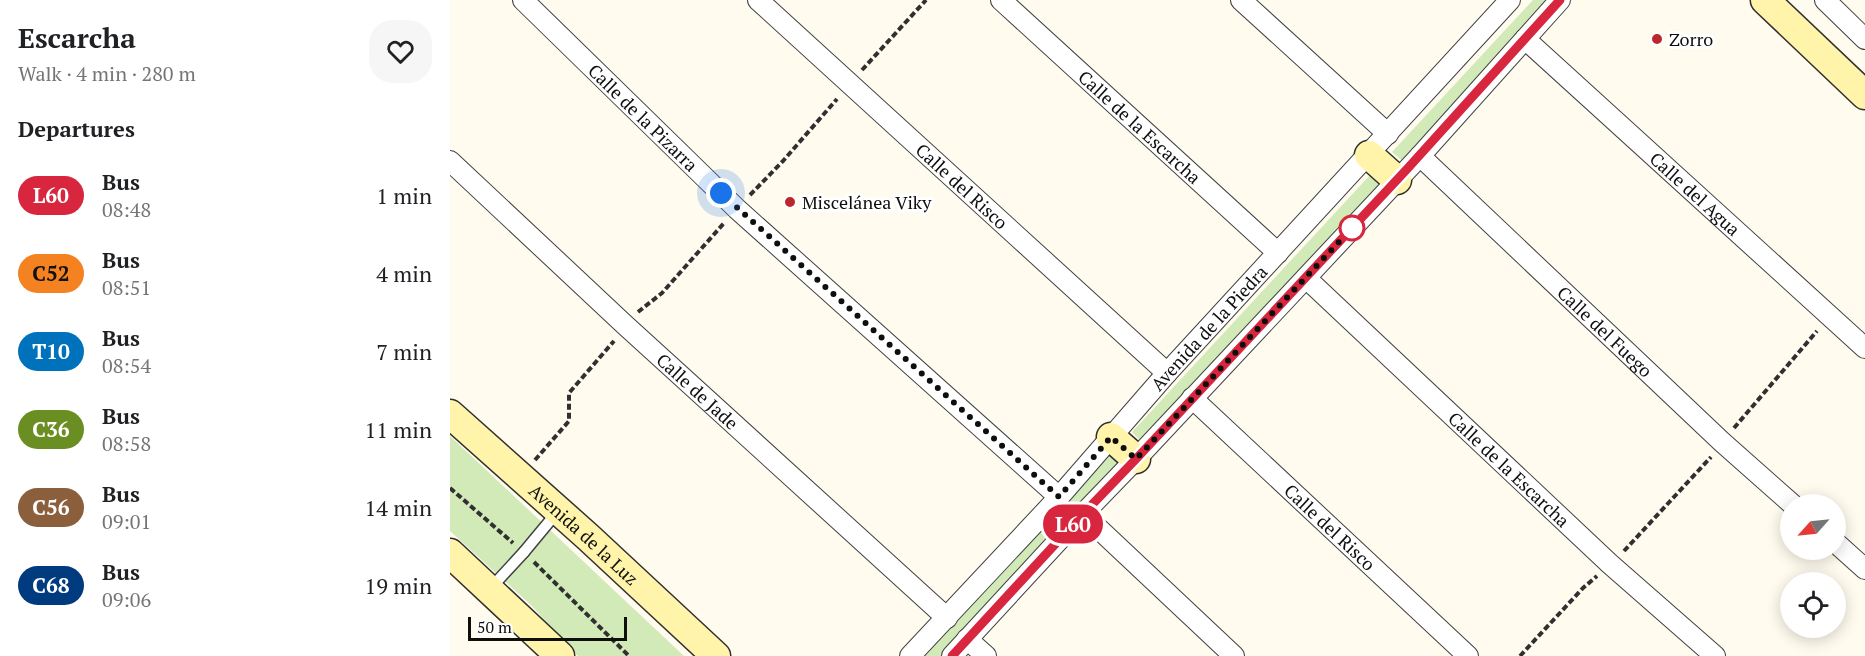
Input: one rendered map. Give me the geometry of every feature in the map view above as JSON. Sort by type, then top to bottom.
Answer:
[{"type":"main road","points":[[1766,0],[1865,95]]},
{"type":"main road","points":[[1378,145],[1398,180]]},
{"type":"main road","name":"Avenida de la Luz","points":[[450,414],[559,510],[716,656]]},
{"type":"main road","points":[[1111,437],[1136,459]]},
{"type":"main road","points":[[450,553],[498,580],[560,656]]},
{"type":"street","name":"Calle de la Pizarra","points":[[523,0],[737,209],[1059,497]]},
{"type":"street","name":"Calle del Risco","points":[[758,0],[1167,373]]},
{"type":"street","name":"Calle de la Escarcha","points":[[1001,0],[1278,253]]},
{"type":"street","points":[[1241,0],[1378,145]]},
{"type":"street","name":"Avenida de la Piedra","points":[[952,656],[1398,180],[1560,0]]},
{"type":"street","points":[[1825,0],[1865,39]]},
{"type":"street","name":"Avenida de la Piedra","points":[[910,656],[1059,497],[1167,373],[1378,145],[1501,3]]},
{"type":"street","name":"Calle del Agua","points":[[1525,39],[1865,348]]},
{"type":"street","name":"Calle del Fuego","points":[[1419,156],[1722,442],[1781,494]]},
{"type":"street","name":"Calle de Jade","points":[[450,161],[625,325],[947,618]]},
{"type":"street","name":"Calle de la Escarcha","points":[[1306,278],[1610,564],[1715,656]]},
{"type":"street","name":"Calle del Risco","points":[[1192,398],[1468,656]]},
{"type":"street","points":[[1083,514],[1234,656]]},
{"type":"street","points":[[1846,552],[1865,569]]},
{"type":"street","points":[[968,639],[986,656]]},
{"type":"lane","points":[[498,580],[559,510]]},
{"type":"path","points":[[868,63],[926,0]]},
{"type":"path","points":[[762,182],[814,127],[849,84]]},
{"type":"path","points":[[639,312],[662,293],[720,227]]},
{"type":"path","points":[[1722,442],[1829,317]]},
{"type":"path","points":[[520,476],[569,421],[569,393],[604,355]]},
{"type":"path","points":[[450,488],[526,550],[629,656]]},
{"type":"green space","points":[[1533,0],[1553,0],[1406,164],[1392,152]]},
{"type":"green space","points":[[1371,174],[1382,185],[1143,443],[1132,432]]},
{"type":"green space","points":[[450,436],[684,656],[578,656],[573,652],[533,607],[450,531]]},
{"type":"green space","points":[[1114,442],[1133,459],[950,656],[916,656]]},
{"type":"bus line","name":"L60","points":[[952,656],[1408,168],[1560,0]]},
{"type":"place","name":"Zorro","points":[[1657,39]]},
{"type":"place","name":"Miscelánea Viky","points":[[790,202]]},
{"type":"route","points":[[721,193],[1059,497],[1111,437],[1136,459],[1352,228]]}]
